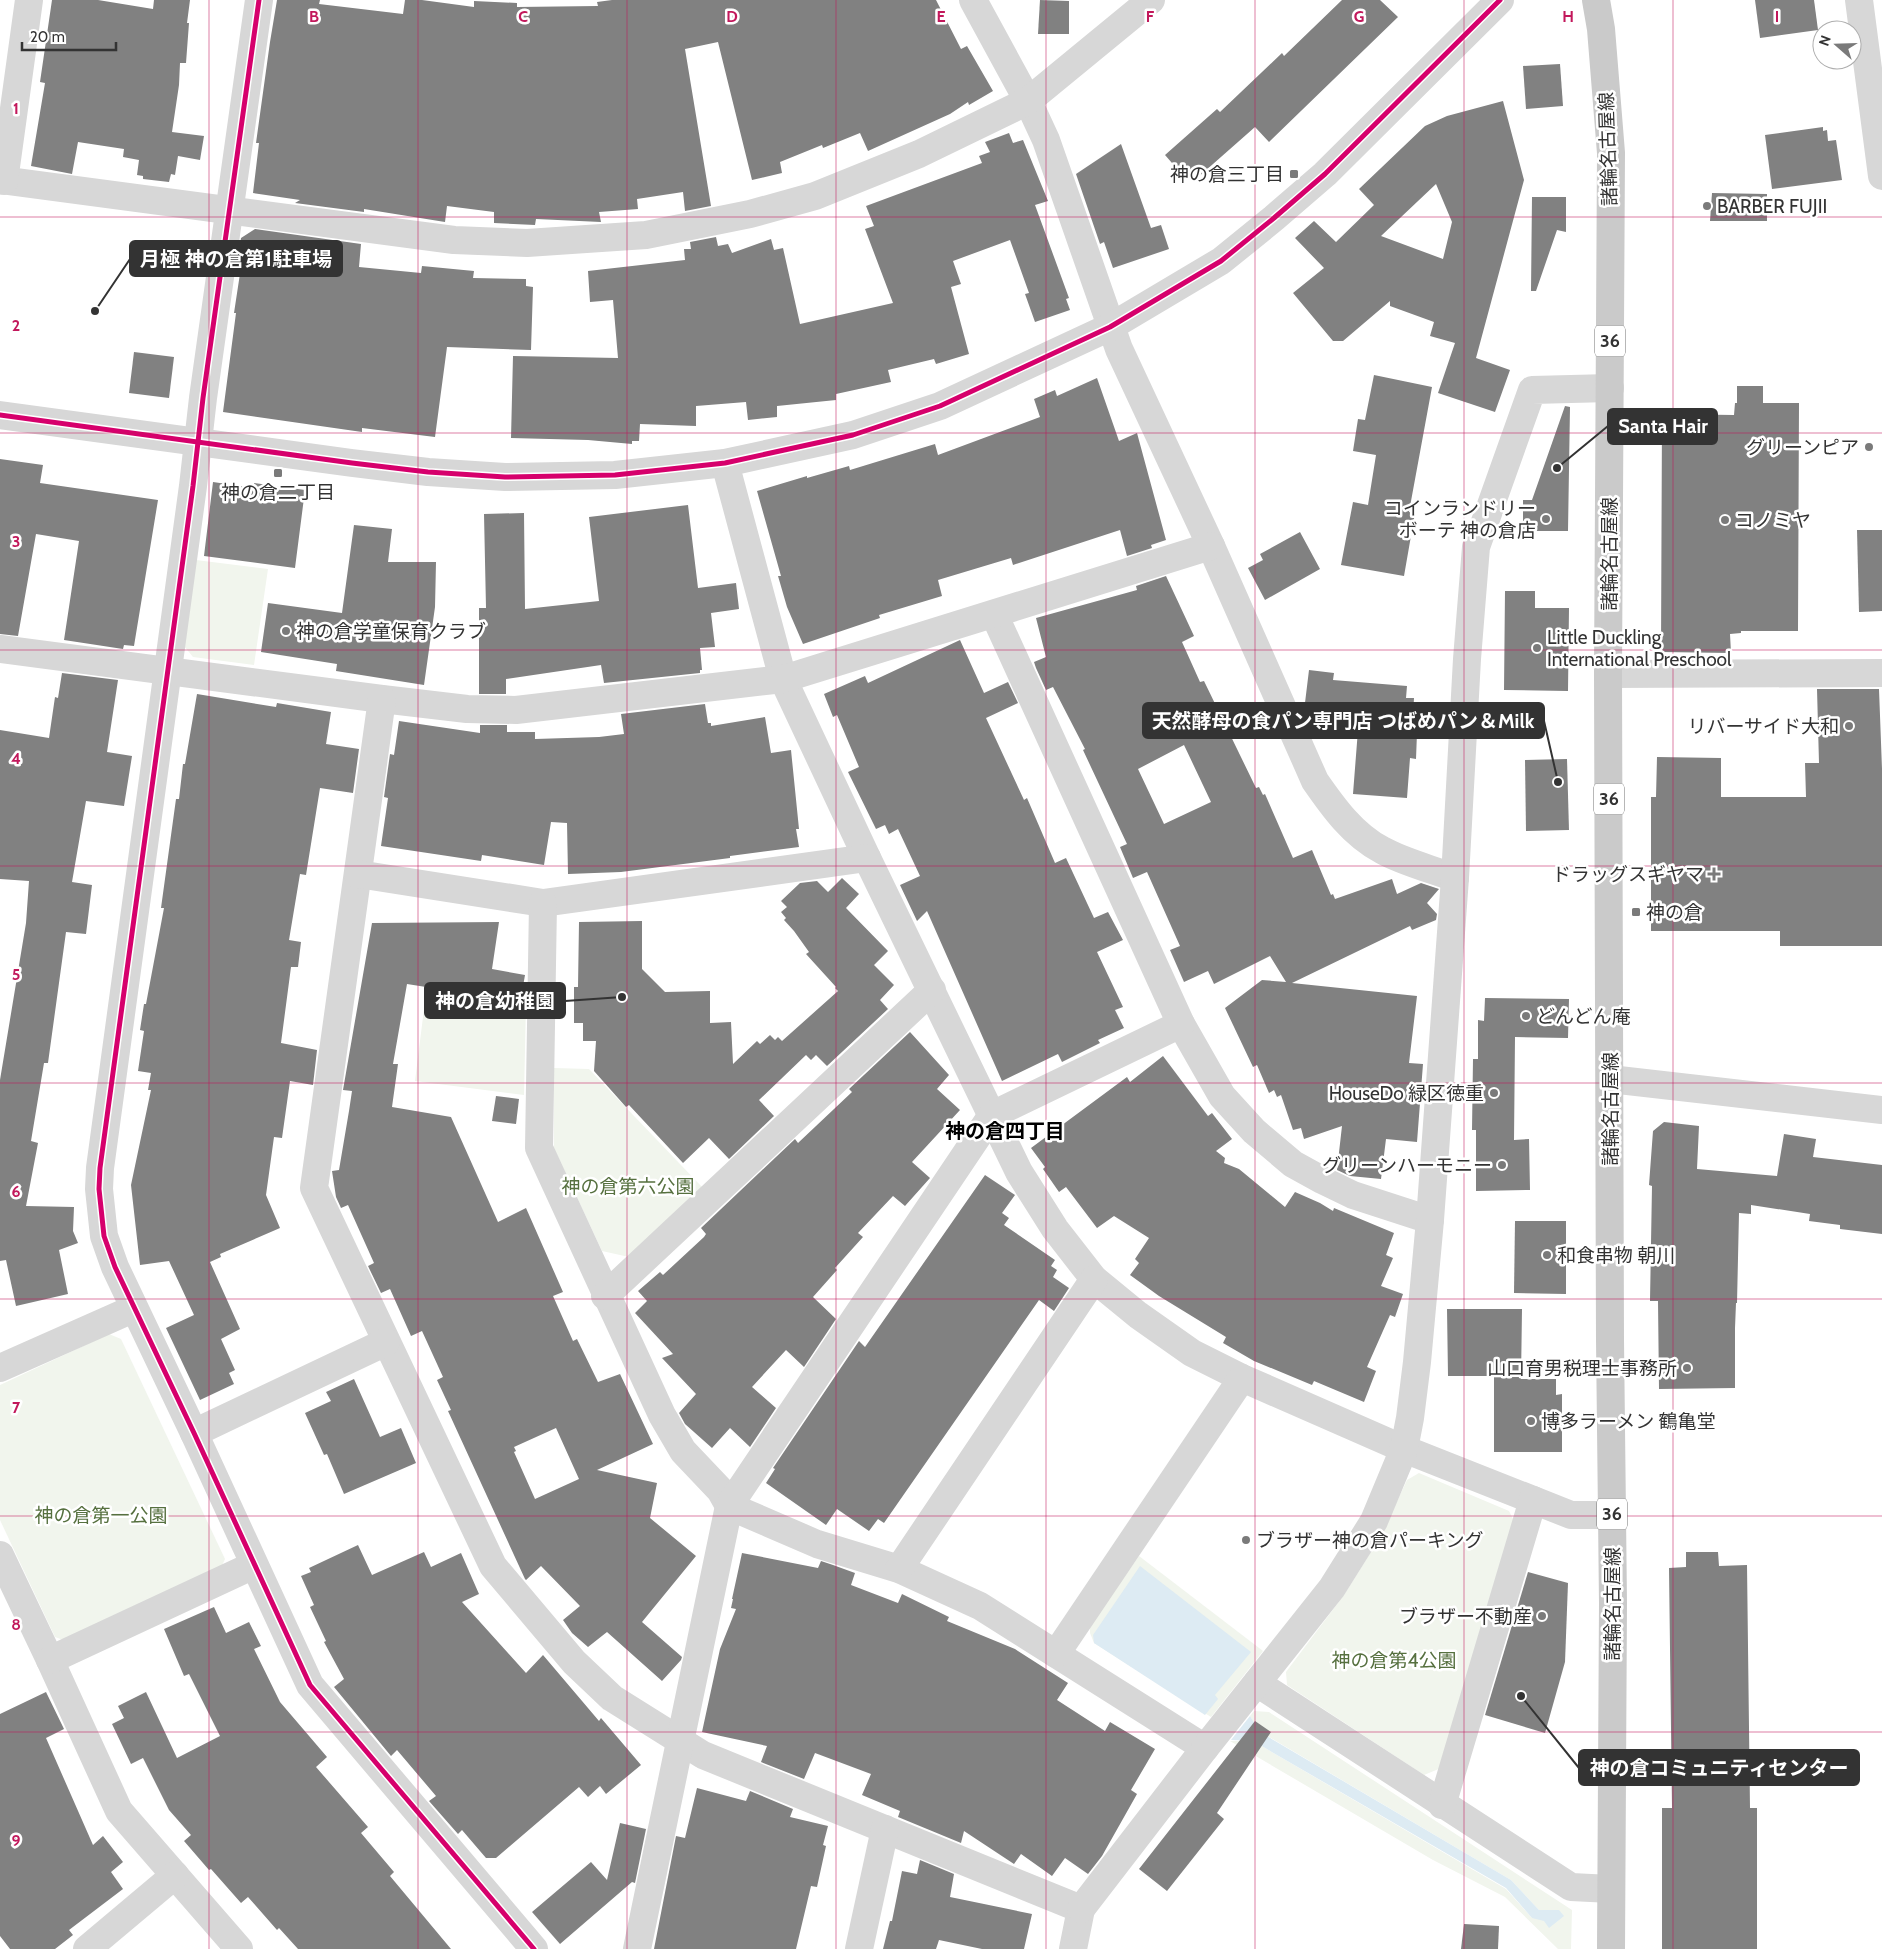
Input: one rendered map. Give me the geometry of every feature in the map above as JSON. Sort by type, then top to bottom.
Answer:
[{"type":"main road","name":"諸輪名古屋線","points":[[1596,0],[1601,29],[1611,153],[1608,674],[1612,1515],[1611,1949]]},
{"type":"street","points":[[29,0],[2,180],[454,240],[528,243],[646,235],[750,214],[815,196],[919,154],[1028,101],[1151,0]]},
{"type":"street","points":[[259,0],[100,1168],[99,1189],[104,1236],[114,1267],[133,1309],[194,1433],[310,1685],[534,1949]]},
{"type":"street","points":[[973,0],[1028,101],[1046,140],[1110,327],[1210,546],[1314,782],[1334,809],[1355,830],[1382,850],[1455,878]]},
{"type":"street","points":[[0,415],[198,440],[352,463],[428,472],[505,477],[615,475],[725,463],[853,435],[940,406],[1110,327],[1221,261],[1325,174],[1500,0]]},
{"type":"street","points":[[1859,0],[1882,176]]},
{"type":"street","points":[[1073,1949],[1082,1909],[1205,1748],[1332,1588],[1374,1521],[1404,1449],[1417,1362],[1430,1220],[1455,878],[1467,659],[1476,547],[1532,390],[1610,388]]},
{"type":"street","points":[[725,463],[783,679],[867,858],[1019,1172],[1055,1229],[1094,1278],[1138,1315],[1192,1353],[1242,1378],[1404,1449],[1571,1515],[1612,1515]]},
{"type":"street","points":[[0,649],[382,700],[466,709],[516,710],[783,679],[1210,546]]},
{"type":"street","points":[[994,614],[1181,1024],[1222,1096],[1254,1131],[1293,1164],[1353,1195],[1430,1220]]},
{"type":"street","points":[[1608,674],[1882,673]]},
{"type":"street","points":[[382,700],[314,1188],[493,1566],[574,1662],[612,1698],[702,1755],[1082,1909]]},
{"type":"street","points":[[358,874],[543,903],[867,858]]},
{"type":"street","points":[[543,903],[539,1148],[662,1415],[683,1451],[720,1490],[729,1506],[817,1544],[899,1569],[980,1606],[1205,1748]]},
{"type":"street","points":[[606,1296],[932,990]]},
{"type":"street","points":[[637,1949],[729,1506],[992,1115],[1181,1024]]},
{"type":"street","points":[[1610,1079],[1882,1110]]},
{"type":"street","points":[[899,1569],[1094,1278]]},
{"type":"street","points":[[0,1368],[133,1309]]},
{"type":"street","points":[[194,1433],[386,1342]]},
{"type":"street","points":[[1056,1654],[1242,1378]]},
{"type":"street","points":[[1442,1805],[1533,1500]]},
{"type":"street","points":[[0,1555],[119,1811],[240,1949]]},
{"type":"street","points":[[50,1660],[254,1564]]},
{"type":"street","points":[[1257,1683],[1571,1888],[1611,1889]]},
{"type":"street","points":[[859,1949],[885,1828]]},
{"type":"street","points":[[87,1949],[175,1874]]},
{"type":"green space","points":[[196,560],[268,569],[254,665],[193,657],[184,646]]},
{"type":"green space","points":[[426,993],[526,1004],[524,1095],[415,1081]]},
{"type":"green space","name":"神の倉第六公園","points":[[554,1068],[589,1069],[702,1187],[629,1257],[602,1251],[554,1148]]},
{"type":"green space","name":"神の倉第一公園","points":[[109,1334],[121,1339],[225,1559],[219,1572],[69,1642],[55,1637],[0,1520],[0,1385]]},
{"type":"green space","name":"神の倉第4公園","points":[[1419,1473],[1509,1511],[1515,1523],[1446,1766],[1424,1775],[1287,1685],[1286,1672],[1344,1595],[1385,1527],[1407,1480]]},
{"type":"green space","points":[[1139,1556],[1263,1651],[1211,1717],[1094,1643],[1090,1633],[1090,1625]]},
{"type":"green space","points":[[1254,1711],[1269,1712],[1572,1910],[1571,1949],[1558,1949],[1505,1897],[1433,1860],[1230,1741],[1253,1741],[1506,1889],[1532,1918],[1563,1916],[1558,1910],[1539,1910],[1511,1880],[1259,1731],[1250,1716]]},
{"type":"shaded area","points":[[1140,1566],[1251,1652],[1215,1695],[1218,1699],[1205,1715],[1094,1643],[1093,1635]]},
{"type":"shaded area","points":[[1250,1716],[1260,1732],[1511,1880],[1539,1910],[1559,1910],[1564,1916],[1549,1928],[1544,1921],[1532,1918],[1506,1888],[1253,1741],[1231,1740]]},
{"type":"building","points":[[52,0],[98,0],[153,9],[154,0],[190,0],[187,23],[189,23],[186,63],[180,63],[179,85],[172,132],[204,136],[200,160],[178,156],[175,175],[171,174],[169,182],[143,179],[143,176],[137,175],[139,160],[123,157],[124,149],[78,142],[72,174],[31,166],[45,83],[40,82]]},
{"type":"building","points":[[277,0],[320,0],[319,4],[403,14],[405,0],[422,0],[474,7],[474,1],[517,3],[517,7],[598,6],[597,2],[612,0],[936,0],[961,49],[967,46],[993,91],[969,105],[968,102],[950,114],[868,151],[860,133],[823,148],[822,145],[780,162],[782,173],[752,180],[718,42],[685,49],[711,206],[685,211],[683,192],[637,199],[638,209],[599,212],[601,222],[536,219],[535,225],[494,223],[494,212],[447,206],[445,222],[364,209],[364,212],[295,203],[300,200],[253,193],[259,143],[256,143]]},
{"type":"building","points":[[1040,0],[1069,1],[1069,34],[1038,34]]},
{"type":"building","points":[[1342,0],[1380,0],[1398,17],[1269,142],[1255,127],[1196,179],[1186,179],[1165,155],[1217,109],[1220,112],[1282,53],[1284,56]]},
{"type":"building","points":[[1755,0],[1814,0],[1817,20],[1812,20],[1812,31],[1760,38]]},
{"type":"building","points":[[1560,64],[1563,106],[1526,109],[1523,66]]},
{"type":"building","points":[[1503,101],[1524,180],[1476,358],[1510,370],[1495,412],[1438,393],[1455,343],[1430,336],[1434,322],[1390,306],[1390,301],[1343,341],[1333,341],[1293,293],[1324,268],[1295,238],[1314,221],[1336,242],[1374,205],[1359,189],[1425,126],[1447,116]],"holes":[[[1436,184],[1452,222],[1443,259],[1381,236]]]},
{"type":"building","points":[[1823,127],[1823,131],[1827,130],[1828,141],[1836,140],[1842,180],[1772,189],[1765,135]]},
{"type":"building","points":[[1009,133],[1013,143],[1023,140],[1048,201],[1035,205],[1069,298],[1066,299],[1070,310],[1035,322],[1025,294],[1029,293],[1010,240],[953,261],[961,284],[951,287],[969,354],[936,364],[934,359],[888,370],[891,382],[836,394],[836,400],[777,406],[777,417],[748,420],[746,402],[696,406],[696,426],[640,424],[639,441],[632,441],[632,444],[588,440],[511,438],[513,356],[618,358],[613,300],[590,302],[588,271],[685,260],[684,249],[691,249],[690,242],[716,237],[718,246],[728,244],[732,253],[771,239],[774,250],[783,248],[800,324],[893,303],[865,229],[874,226],[866,206],[982,163],[979,156],[990,152],[985,142]]},
{"type":"building","points":[[1121,144],[1151,228],[1161,225],[1169,249],[1113,268],[1104,242],[1100,244],[1076,174]]},
{"type":"building","points":[[1712,193],[1767,194],[1767,221],[1710,221]]},
{"type":"building","points":[[1532,197],[1566,197],[1566,232],[1557,230],[1536,291],[1531,291]]},
{"type":"building","points":[[255,229],[361,244],[359,267],[421,273],[422,266],[474,271],[473,278],[526,279],[526,286],[533,287],[531,350],[447,347],[435,437],[362,428],[362,432],[223,412],[241,267],[237,266],[241,238]]},
{"type":"building","points":[[134,352],[174,357],[169,398],[129,393]]},
{"type":"building","points":[[1374,375],[1432,387],[1409,512],[1415,513],[1404,576],[1341,565],[1353,502],[1368,505],[1376,455],[1353,451],[1358,419],[1365,420]]},
{"type":"building","points":[[1097,378],[1119,441],[1137,433],[1166,540],[1151,545],[1152,548],[1127,556],[1120,530],[1013,565],[1011,558],[938,580],[942,596],[879,615],[880,618],[803,644],[787,607],[778,576],[781,576],[757,491],[849,466],[850,470],[935,444],[938,455],[1040,417],[1034,399],[1055,390],[1057,396]]},
{"type":"building","points":[[1737,386],[1763,386],[1763,403],[1799,403],[1798,631],[1741,631],[1741,633],[1730,634],[1731,653],[1661,652],[1662,414],[1734,415],[1735,403],[1737,403]]},
{"type":"building","points":[[1565,406],[1570,407],[1568,531],[1523,531],[1523,500],[1532,500]]},
{"type":"building","points":[[0,459],[43,465],[40,483],[158,500],[134,646],[124,645],[123,649],[64,640],[79,541],[36,534],[18,636],[0,634]]},
{"type":"building","points":[[213,482],[254,488],[254,483],[305,490],[295,568],[204,556]]},
{"type":"building","points":[[688,505],[698,588],[736,583],[739,609],[711,613],[715,647],[700,648],[702,670],[700,670],[700,673],[604,683],[601,665],[506,679],[506,694],[479,694],[479,608],[486,608],[484,514],[524,513],[525,609],[599,601],[589,517]]},
{"type":"building","points":[[354,525],[392,529],[388,562],[436,562],[435,607],[424,685],[336,671],[337,664],[261,652],[268,603],[342,613]]},
{"type":"building","points":[[1857,530],[1882,530],[1882,611],[1859,612]]},
{"type":"building","points":[[1300,532],[1320,569],[1265,600],[1248,568],[1263,560],[1260,554]]},
{"type":"building","points":[[1166,576],[1194,636],[1182,642],[1200,682],[1204,681],[1256,788],[1259,787],[1263,795],[1265,794],[1293,858],[1312,850],[1331,895],[1333,894],[1335,899],[1392,879],[1397,894],[1421,883],[1439,889],[1427,903],[1437,914],[1436,920],[1412,930],[1410,926],[1292,983],[1417,996],[1409,1063],[1423,1064],[1417,1142],[1386,1139],[1381,1179],[1350,1176],[1337,1170],[1342,1126],[1304,1139],[1301,1128],[1293,1130],[1281,1095],[1277,1097],[1274,1090],[1269,1093],[1257,1065],[1253,1067],[1225,1008],[1262,980],[1286,982],[1270,956],[1214,984],[1208,971],[1184,982],[1170,950],[1180,946],[1147,872],[1133,878],[1120,847],[1127,844],[1083,750],[1085,749],[1053,687],[1046,690],[1036,668],[1034,662],[1046,657],[1036,618],[1137,590],[1136,586]],"holes":[[[1184,745],[1211,802],[1164,824],[1138,769]]]},
{"type":"building","points":[[1505,591],[1535,591],[1535,608],[1569,608],[1568,691],[1504,690]]},
{"type":"building","points":[[960,640],[984,693],[1008,682],[1018,703],[986,718],[1024,800],[1027,798],[1055,863],[1066,858],[1094,918],[1108,912],[1123,940],[1097,952],[1123,1007],[1115,1010],[1124,1028],[1098,1040],[1100,1043],[1062,1062],[1058,1054],[1002,1081],[927,911],[917,921],[900,885],[920,876],[898,829],[889,834],[885,825],[876,829],[848,772],[859,767],[837,715],[833,717],[824,694],[865,676],[868,683]]},
{"type":"building","points":[[1309,670],[1334,673],[1333,680],[1407,686],[1406,698],[1414,698],[1412,732],[1417,733],[1416,759],[1410,758],[1407,798],[1353,794],[1359,717],[1304,711]]},
{"type":"building","points":[[62,673],[118,680],[107,752],[132,756],[124,806],[86,801],[72,882],[92,885],[86,934],[66,932],[48,1063],[44,1063],[31,1141],[38,1143],[26,1206],[74,1207],[73,1231],[78,1243],[59,1250],[68,1294],[16,1306],[6,1260],[0,1261],[0,1080],[26,923],[29,881],[0,879],[0,730],[49,738],[55,697],[58,698]]},
{"type":"building","points":[[1817,689],[1879,689],[1882,769],[1882,946],[1780,946],[1780,931],[1651,931],[1651,797],[1656,797],[1657,757],[1721,758],[1721,797],[1806,797],[1805,763],[1819,763]]},
{"type":"building","points":[[197,694],[276,707],[277,703],[331,712],[326,744],[359,749],[353,793],[320,788],[306,875],[300,874],[289,940],[301,942],[298,967],[291,967],[281,1043],[317,1050],[313,1085],[290,1081],[282,1138],[274,1137],[266,1195],[280,1228],[220,1254],[221,1257],[210,1262],[240,1329],[221,1339],[235,1370],[229,1373],[234,1384],[200,1400],[166,1328],[194,1315],[169,1261],[140,1265],[131,1185],[151,1090],[148,1090],[151,1073],[138,1071],[144,1031],[140,1030],[164,908],[161,908],[176,799],[179,799],[183,764],[185,764]]},
{"type":"building","points":[[705,704],[708,723],[711,723],[711,726],[765,717],[771,753],[791,750],[799,829],[796,829],[799,847],[621,872],[568,874],[567,823],[551,822],[544,865],[482,855],[481,861],[381,846],[388,798],[384,797],[390,754],[394,755],[399,721],[480,733],[480,725],[507,725],[507,732],[535,732],[535,739],[599,737],[624,734],[621,714]]},
{"type":"building","points":[[1567,759],[1569,830],[1526,831],[1525,760]]},
{"type":"building","points":[[842,878],[859,894],[846,908],[888,951],[874,965],[894,985],[880,1000],[888,1009],[827,1066],[816,1055],[811,1060],[806,1055],[759,1100],[774,1116],[729,1159],[709,1138],[683,1163],[629,1105],[626,1107],[594,1071],[596,1041],[583,1041],[583,1023],[574,1023],[574,987],[578,987],[579,922],[642,921],[642,969],[665,992],[710,991],[710,1023],[731,1022],[733,1064],[757,1041],[760,1044],[770,1035],[775,1040],[778,1037],[782,1041],[838,991],[806,954],[809,952],[784,920],[786,918],[781,912],[787,907],[781,901],[800,883],[817,881],[828,892]]},
{"type":"building","points":[[499,922],[492,969],[525,975],[521,998],[483,992],[483,996],[407,984],[393,1064],[398,1064],[392,1107],[451,1117],[498,1222],[526,1208],[563,1292],[553,1296],[573,1341],[577,1339],[598,1382],[620,1374],[653,1444],[597,1470],[657,1483],[650,1518],[696,1556],[642,1622],[682,1657],[662,1681],[607,1632],[588,1647],[572,1633],[563,1620],[580,1606],[541,1566],[525,1579],[448,1411],[451,1410],[437,1380],[443,1377],[422,1331],[411,1336],[390,1289],[381,1293],[368,1266],[374,1263],[348,1205],[341,1208],[336,1197],[332,1171],[339,1170],[349,1111],[352,1091],[343,1090],[372,923]],"holes":[[[556,1428],[579,1479],[535,1499],[514,1452],[516,1451],[514,1447]]]},
{"type":"building","points":[[1485,998],[1569,999],[1568,1038],[1515,1037],[1514,1140],[1529,1139],[1530,1190],[1476,1191],[1476,1130],[1472,1130],[1473,1059],[1478,1059],[1478,1020],[1484,1021]]},
{"type":"building","points":[[910,1032],[949,1075],[937,1089],[960,1110],[912,1162],[930,1178],[905,1206],[893,1196],[858,1233],[863,1237],[835,1268],[837,1270],[813,1297],[836,1319],[804,1367],[786,1350],[752,1387],[776,1408],[750,1447],[730,1428],[712,1448],[685,1424],[679,1413],[696,1394],[662,1358],[673,1354],[635,1313],[647,1301],[638,1291],[660,1272],[663,1275],[704,1237],[706,1234],[701,1228],[795,1139],[798,1143],[852,1092],[849,1089]]},
{"type":"building","points":[[1163,1056],[1208,1116],[1212,1113],[1232,1139],[1216,1151],[1225,1158],[1224,1163],[1239,1169],[1285,1207],[1295,1192],[1333,1211],[1334,1208],[1394,1233],[1386,1255],[1393,1258],[1381,1286],[1403,1294],[1395,1317],[1390,1315],[1367,1367],[1376,1371],[1364,1402],[1314,1381],[1312,1385],[1254,1361],[1223,1343],[1226,1337],[1159,1296],[1130,1275],[1139,1263],[1135,1259],[1149,1238],[1114,1216],[1097,1228],[1066,1187],[1059,1192],[1043,1169],[1045,1167],[1031,1148],[1127,1077],[1130,1082]]},
{"type":"building","points":[[496,1096],[519,1099],[516,1124],[492,1121]]},
{"type":"building","points":[[1664,1122],[1699,1126],[1697,1169],[1777,1176],[1784,1134],[1816,1139],[1813,1157],[1882,1165],[1882,1234],[1840,1229],[1840,1225],[1809,1221],[1810,1214],[1751,1205],[1751,1214],[1739,1213],[1735,1388],[1659,1389],[1658,1301],[1650,1301],[1652,1186],[1649,1185],[1653,1131]]},
{"type":"building","points":[[985,1175],[1015,1195],[1002,1213],[1009,1218],[1004,1225],[1055,1260],[1051,1266],[1057,1270],[1053,1277],[1069,1288],[1054,1311],[1039,1300],[884,1523],[878,1519],[869,1531],[837,1509],[826,1525],[766,1483],[775,1469],[773,1468],[859,1341],[865,1347]]},
{"type":"building","points":[[1515,1221],[1566,1221],[1566,1294],[1514,1293]]},
{"type":"building","points":[[1447,1309],[1522,1309],[1521,1379],[1556,1379],[1556,1395],[1562,1394],[1562,1452],[1494,1452],[1494,1376],[1448,1376]]},
{"type":"building","points":[[354,1379],[380,1437],[401,1428],[416,1463],[344,1494],[327,1454],[324,1455],[305,1413],[331,1401],[326,1392]]},
{"type":"building","points":[[358,1545],[372,1575],[424,1552],[431,1567],[461,1553],[479,1594],[462,1602],[526,1673],[543,1655],[599,1721],[601,1718],[641,1765],[606,1794],[600,1786],[588,1797],[579,1787],[496,1858],[486,1858],[462,1830],[458,1834],[429,1801],[436,1796],[397,1750],[391,1756],[334,1687],[344,1679],[324,1642],[326,1641],[310,1607],[314,1605],[301,1576],[311,1572],[309,1568]]},
{"type":"building","points":[[1686,1552],[1718,1552],[1719,1566],[1747,1565],[1750,1808],[1757,1808],[1757,1949],[1662,1949],[1662,1808],[1672,1808],[1669,1568],[1686,1567]]},
{"type":"building","points":[[742,1553],[818,1568],[821,1561],[855,1573],[851,1585],[898,1603],[902,1594],[949,1617],[947,1621],[1015,1649],[1068,1683],[1057,1700],[1105,1731],[1110,1722],[1155,1749],[1131,1790],[1137,1794],[1102,1856],[1088,1874],[1065,1858],[1052,1876],[1021,1854],[1014,1864],[964,1831],[961,1843],[898,1817],[900,1811],[862,1795],[871,1774],[815,1753],[804,1779],[761,1762],[767,1746],[702,1732],[720,1649],[736,1609],[731,1608]]},
{"type":"building","points":[[1528,1572],[1568,1583],[1565,1662],[1545,1733],[1485,1715]]},
{"type":"building","points":[[214,1607],[226,1633],[249,1622],[261,1646],[254,1649],[280,1702],[327,1757],[316,1767],[368,1827],[361,1833],[394,1872],[390,1876],[451,1949],[298,1949],[279,1928],[277,1930],[248,1897],[241,1903],[184,1841],[191,1835],[169,1810],[143,1758],[131,1764],[112,1724],[124,1718],[118,1706],[146,1692],[177,1758],[220,1736],[189,1674],[184,1676],[164,1629]]},
{"type":"building","points":[[46,1692],[64,1729],[46,1738],[93,1845],[103,1836],[123,1862],[111,1872],[123,1889],[69,1930],[73,1935],[55,1949],[10,1949],[0,1936],[0,1714]]},
{"type":"building","points":[[1255,1721],[1271,1732],[1217,1813],[1224,1819],[1167,1891],[1139,1869]]},
{"type":"building","points":[[697,1788],[746,1801],[750,1791],[793,1809],[790,1817],[828,1826],[823,1845],[826,1846],[817,1887],[811,1886],[796,1949],[654,1949],[676,1836],[685,1838]]},
{"type":"building","points":[[620,1823],[646,1829],[635,1883],[632,1882],[560,1944],[532,1912],[591,1862],[607,1880]]},
{"type":"building","points":[[920,1860],[954,1874],[950,1897],[1032,1914],[1024,1949],[982,1949],[939,1940],[936,1949],[883,1949],[890,1921],[892,1921],[902,1871],[917,1874]]},
{"type":"building","points":[[1464,1924],[1499,1926],[1498,1949],[1461,1949]]},
{"type":"cycle path","points":[[259,0],[203,398],[193,486],[100,1168],[99,1189],[104,1236],[115,1267],[310,1685],[534,1949]]},
{"type":"cycle path","points":[[0,415],[352,463],[428,472],[505,477],[615,475],[725,463],[853,435],[940,406],[1110,327],[1221,261],[1325,174],[1500,0]]},
{"type":"place","name":"神の倉三丁目","points":[[1294,174]]},
{"type":"place","name":"BARBER FUJII","points":[[1707,206]]},
{"type":"place","name":"月極 神の倉第1駐車場","points":[[95,311]]},
{"type":"place","name":"グリーンピア","points":[[1869,447]]},
{"type":"place","name":"Santa Hair","points":[[1557,468]]},
{"type":"place","name":"神の倉二丁目","points":[[278,473]]},
{"type":"place","name":"コインランドリー ボーテ 神の倉店","points":[[1546,519]]},
{"type":"place","name":"コノミヤ","points":[[1725,520]]},
{"type":"place","name":"神の倉学童保育クラブ","points":[[286,631]]},
{"type":"place","name":"Little Duckling International Preschool","points":[[1537,648]]},
{"type":"place","name":"リバーサイド大和","points":[[1849,726]]},
{"type":"place","name":"天然酵母の食パン専門店 つばめパン＆Milk","points":[[1558,782]]},
{"type":"place","name":"ドラッグスギヤマ","points":[[1714,874]]},
{"type":"place","name":"神の倉","points":[[1636,912]]},
{"type":"place","name":"神の倉幼稚園","points":[[622,997]]},
{"type":"place","name":"どんどん庵","points":[[1526,1016]]},
{"type":"place","name":"HouseDo 緑区徳重","points":[[1494,1093]]},
{"type":"place","name":"グリーンハーモニー","points":[[1502,1165]]},
{"type":"place","name":"和食串物 朝川","points":[[1547,1255]]},
{"type":"place","name":"山口育男税理士事務所","points":[[1687,1368]]},
{"type":"place","name":"博多ラーメン 鶴亀堂","points":[[1531,1421]]},
{"type":"place","name":"ブラザー神の倉パーキング","points":[[1246,1540]]},
{"type":"place","name":"ブラザー不動産","points":[[1542,1616]]},
{"type":"place","name":"神の倉コミュニティセンター","points":[[1521,1696]]},
{"type":"district","name":"神の倉四丁目","points":[[1005,1131]]}]
